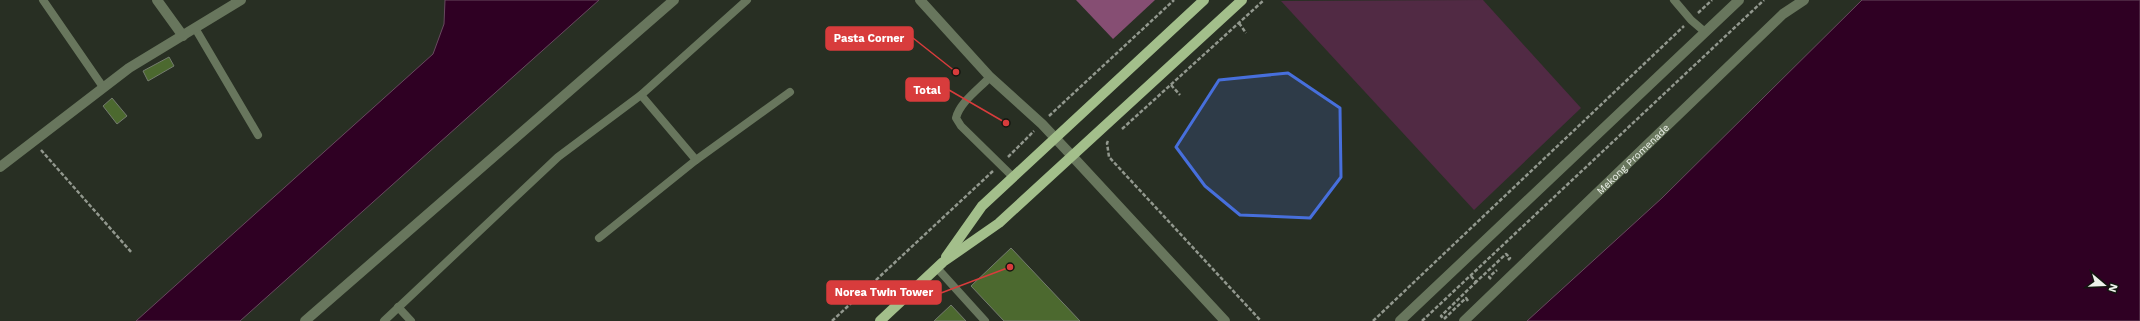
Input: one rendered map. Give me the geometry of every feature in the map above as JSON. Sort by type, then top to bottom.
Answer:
[{"type":"main road","points":[[940,265],[982,206],[1204,0]]},
{"type":"main road","points":[[880,321],[940,265],[1000,223],[1242,0]]},
{"type":"street","points":[[158,0],[183,36]]},
{"type":"street","points":[[0,167],[34,143],[129,68],[241,0]]},
{"type":"street","points":[[305,321],[674,0]]},
{"type":"street","points":[[920,0],[990,77],[1042,124],[1225,321]]},
{"type":"street","points":[[1400,321],[1740,0]]},
{"type":"street","points":[[1783,14],[1794,0]]},
{"type":"street","name":"Mekong Promenade","points":[[1464,321],[1783,14],[1804,0]]},
{"type":"lane","points":[[43,0],[103,87]]},
{"type":"lane","points":[[384,321],[558,157],[641,95],[747,0]]},
{"type":"lane","points":[[1674,0],[1691,20],[1705,32]]},
{"type":"lane","points":[[195,28],[258,134]]},
{"type":"lane","points":[[990,77],[966,102],[958,112],[956,118],[961,126],[1013,177]]},
{"type":"lane","points":[[599,238],[696,160],[790,92]]},
{"type":"lane","points":[[641,95],[696,160]]},
{"type":"lane","points":[[940,265],[985,321]]},
{"type":"lane","points":[[398,307],[411,321]]},
{"type":"path","points":[[1118,132],[1264,0]]},
{"type":"path","points":[[1373,321],[1712,0]]},
{"type":"path","points":[[1422,321],[1764,0]]},
{"type":"path","points":[[1239,23],[1246,33]]},
{"type":"path","points":[[1171,85],[1180,95]]},
{"type":"path","points":[[1112,138],[1106,143],[1109,157],[1262,321]]},
{"type":"path","points":[[34,143],[59,168],[132,253]]},
{"type":"path","points":[[1476,310],[1466,298],[1444,319],[1441,316],[1506,254],[1510,258],[1505,263]]},
{"type":"path","points":[[1500,268],[1489,277],[1500,288]]},
{"type":"path","points":[[1470,276],[1476,282]]},
{"type":"highlighted area","points":[[1288,73],[1340,108],[1341,177],[1310,218],[1240,215],[1205,186],[1176,147],[1219,80]]},
{"type":"shaded area","points":[[445,0],[599,0],[240,321],[136,321],[433,54],[444,24]]},
{"type":"shaded area","points":[[1076,0],[1155,0],[1113,39]]},
{"type":"shaded area","points":[[1483,0],[1581,108],[1474,210],[1281,1]]},
{"type":"shaded area","points":[[1862,0],[2140,0],[2140,321],[1527,321],[1662,198]]},
{"type":"building","points":[[169,57],[174,66],[148,81],[143,71]]},
{"type":"building","points":[[112,98],[127,116],[117,124],[103,106]]},
{"type":"building","points":[[1011,248],[1080,321],[1004,321],[971,286]]},
{"type":"building","points":[[951,305],[966,321],[934,321]]},
{"type":"place","name":"Pasta Corner","points":[[956,72]]},
{"type":"place","name":"Total","points":[[1006,123]]},
{"type":"place","name":"Norea Twin Tower","points":[[1010,267]]}]
